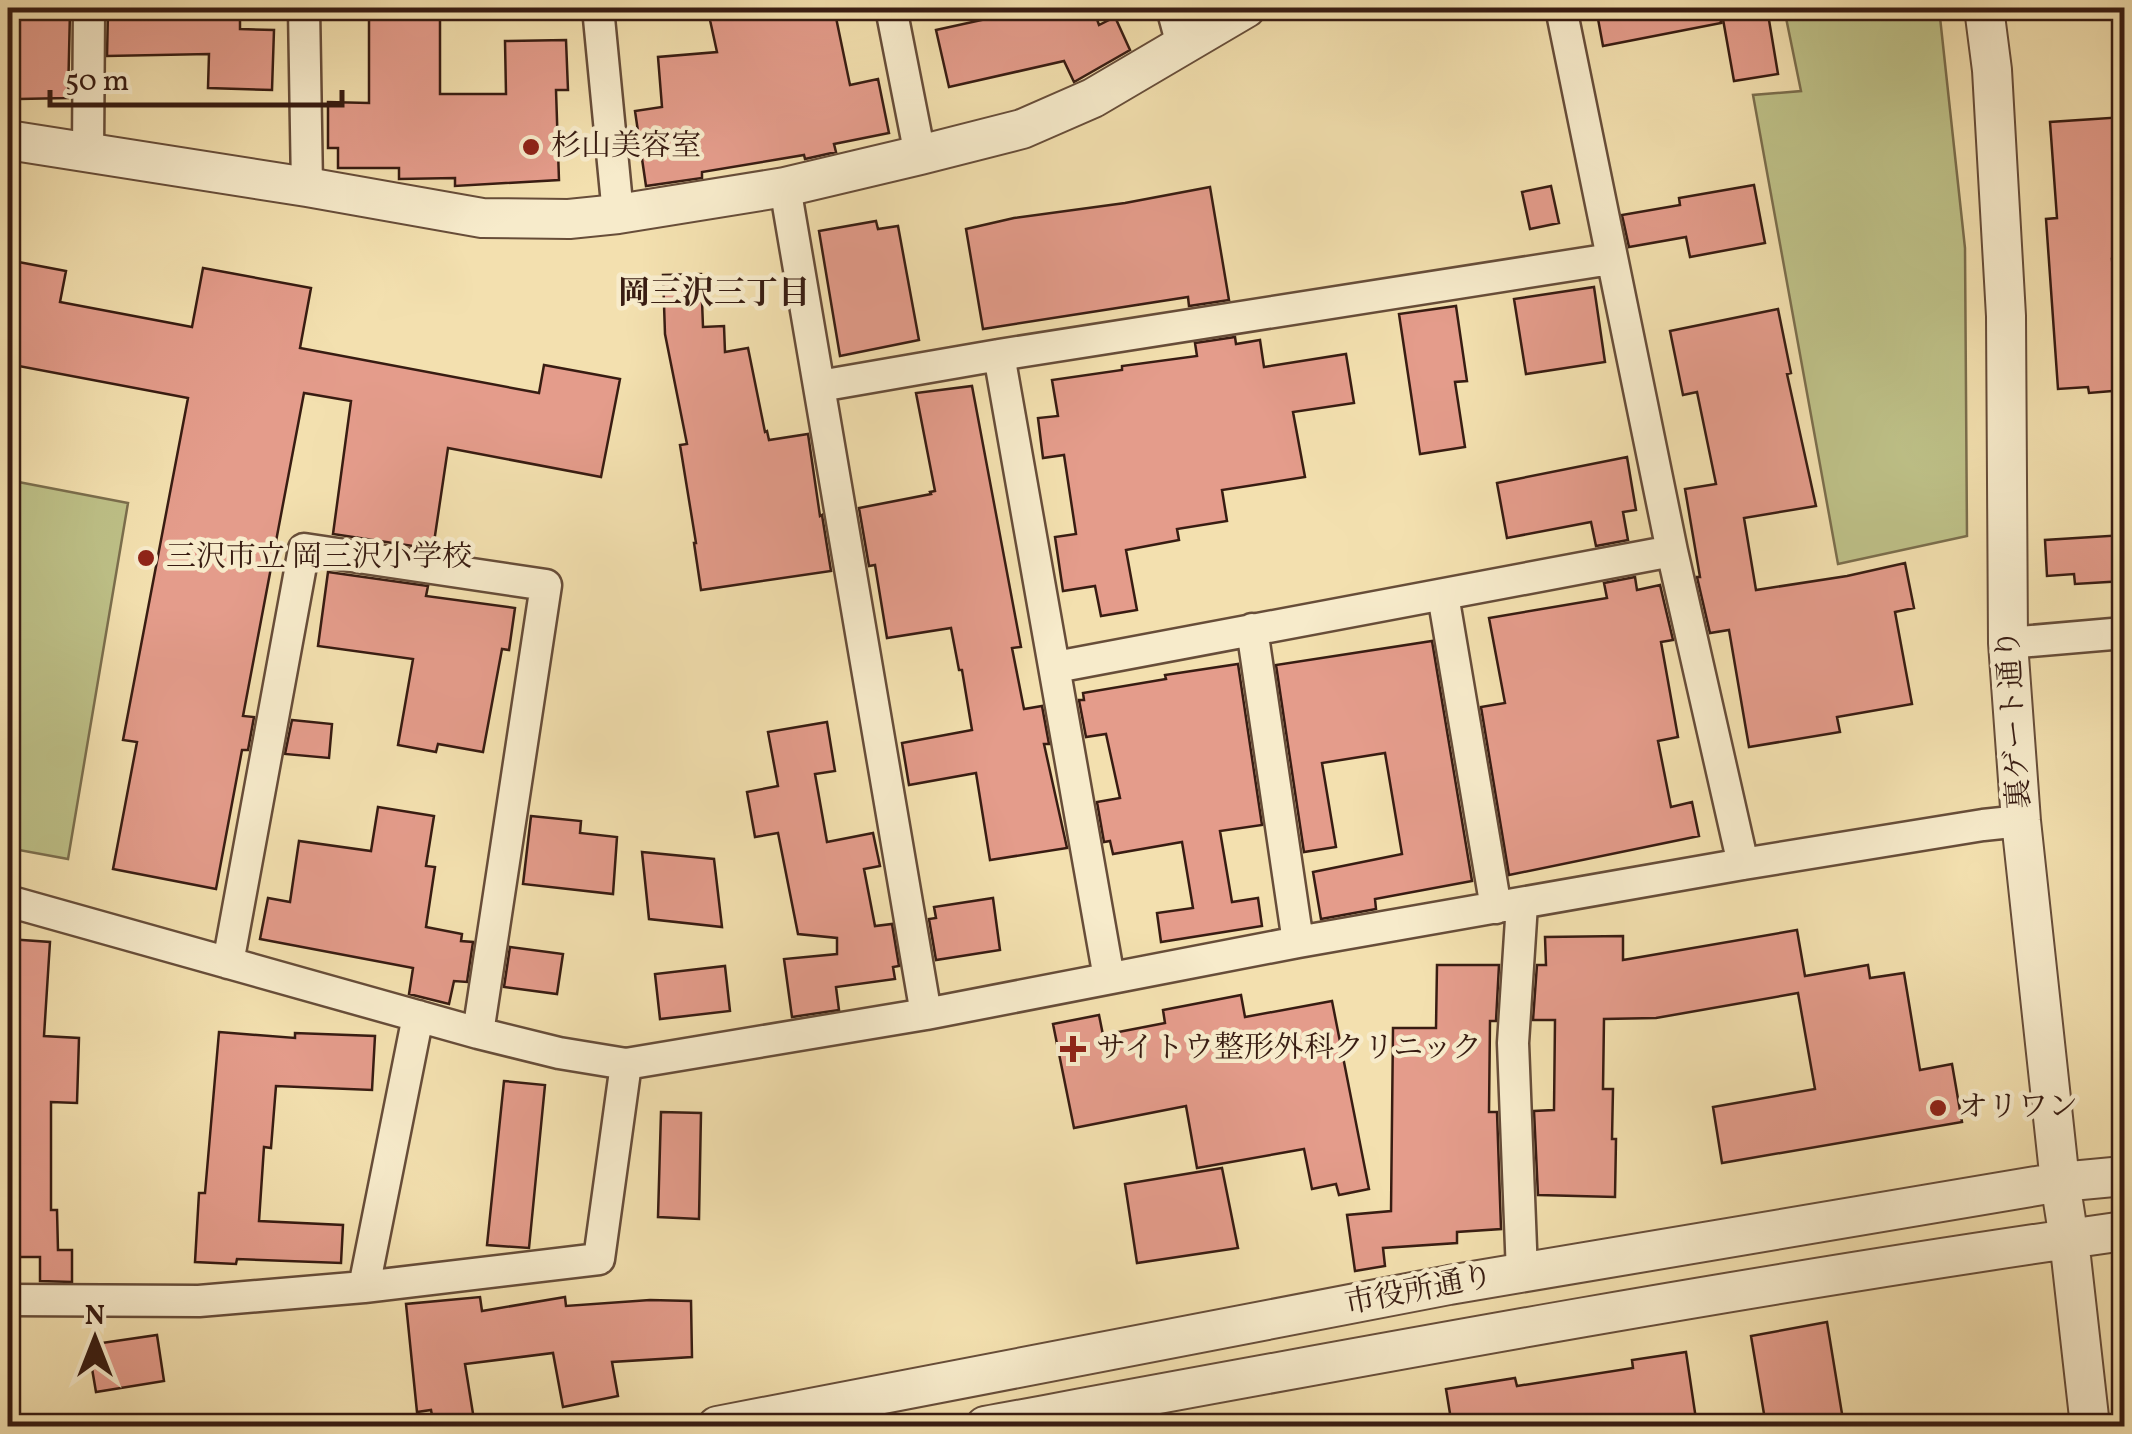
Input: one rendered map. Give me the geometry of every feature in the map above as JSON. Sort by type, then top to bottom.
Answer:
[{"type":"street","points":[[88,8],[88,153]]},
{"type":"street","points":[[304,8],[307,186]]},
{"type":"street","points":[[598,8],[618,214]]},
{"type":"street","points":[[891,8],[920,155]]},
{"type":"street","points":[[1172,8],[1182,45]]},
{"type":"street","points":[[8,140],[307,186],[482,218],[568,219],[618,214],[784,186],[1022,129],[1093,98],[1246,8]]},
{"type":"street","points":[[1560,8],[1672,551],[1743,864]]},
{"type":"street","name":"裏ゲート通り","points":[[1984,8],[1992,70],[2006,316],[2008,643],[2021,821],[2090,1426]]},
{"type":"street","points":[[784,186],[926,1014]]},
{"type":"street","points":[[820,386],[1611,258]]},
{"type":"street","points":[[1000,355],[1109,978]]},
{"type":"street","points":[[228,963],[304,550],[546,585],[478,1033]]},
{"type":"street","points":[[1056,667],[1672,551]]},
{"type":"street","points":[[1443,595],[1509,906],[1522,1272]]},
{"type":"street","points":[[1252,629],[1298,942]]},
{"type":"street","points":[[2008,643],[2124,633]]},
{"type":"street","points":[[8,901],[478,1033],[626,1064],[926,1014],[1298,942],[1743,864],[2021,821]]},
{"type":"street","points":[[364,1288],[418,1016]]},
{"type":"street","points":[[8,1300],[199,1301],[364,1288],[599,1259],[626,1064]]},
{"type":"street","name":"市役所通り","points":[[717,1426],[1522,1272],[2060,1182],[2124,1176]]},
{"type":"street","name":"市役所通り","points":[[985,1426],[1772,1284],[2124,1231]]},
{"type":"green space","points":[[1784,8],[1939,8],[1965,248],[1967,536],[1838,564],[1753,95],[1801,91]]},
{"type":"green space","points":[[8,480],[128,503],[68,859],[8,848]]},
{"type":"building","points":[[8,8],[70,11],[68,98],[19,99],[8,83]]},
{"type":"building","points":[[240,8],[240,29],[274,30],[272,90],[208,88],[209,54],[107,56],[108,11]]},
{"type":"building","points":[[369,8],[440,8],[440,94],[506,94],[505,41],[566,40],[568,90],[556,90],[559,180],[455,186],[455,178],[399,179],[399,168],[338,168],[338,148],[328,148],[328,102],[369,103]]},
{"type":"building","points":[[779,8],[834,8],[850,85],[878,79],[889,133],[834,144],[836,152],[805,159],[804,155],[702,172],[702,178],[646,186],[635,111],[662,107],[658,57],[717,52],[710,20]]},
{"type":"building","points":[[1036,8],[1093,8],[1099,25],[1115,17],[1130,50],[1074,82],[1064,61],[949,87],[936,30]]},
{"type":"building","points":[[1596,8],[1719,8],[1721,23],[1603,46]]},
{"type":"building","points":[[1721,8],[1767,8],[1778,74],[1734,81]]},
{"type":"building","points":[[2124,117],[2124,258],[2112,259],[2124,390],[2089,393],[2088,387],[2058,389],[2046,219],[2057,218],[2050,122]]},
{"type":"building","points":[[1754,185],[1765,243],[1690,257],[1686,237],[1629,247],[1622,215],[1680,205],[1679,198]]},
{"type":"building","points":[[1551,186],[1559,223],[1530,229],[1522,192]]},
{"type":"building","points":[[1210,187],[1229,300],[1189,306],[1188,297],[983,329],[966,229]]},
{"type":"building","points":[[876,221],[878,229],[898,226],[919,340],[840,356],[819,231]]},
{"type":"building","points":[[8,260],[66,271],[60,302],[192,327],[203,268],[311,288],[300,348],[539,393],[544,365],[620,379],[601,477],[448,448],[433,549],[333,534],[351,401],[304,393],[243,716],[254,717],[248,750],[242,750],[216,889],[113,869],[137,742],[123,740],[188,398],[8,364]]},
{"type":"building","points":[[701,274],[703,327],[724,326],[725,352],[748,348],[769,440],[808,434],[831,571],[701,590],[680,445],[687,444],[665,334],[663,275]]},
{"type":"building","points":[[1594,287],[1605,362],[1526,374],[1514,299]]},
{"type":"building","points":[[1456,306],[1467,381],[1455,382],[1465,447],[1420,454],[1399,314]]},
{"type":"building","points":[[1778,309],[1791,373],[1787,374],[1816,506],[1744,518],[1756,590],[1905,563],[1914,608],[1895,612],[1912,704],[1837,717],[1840,732],[1749,747],[1729,630],[1710,633],[1697,577],[1685,489],[1716,484],[1697,392],[1683,395],[1670,331]]},
{"type":"building","points":[[1235,337],[1236,344],[1260,340],[1264,367],[1346,354],[1354,403],[1293,412],[1305,477],[1222,490],[1227,521],[1177,529],[1179,540],[1126,550],[1137,610],[1101,616],[1095,586],[1063,591],[1055,537],[1076,534],[1064,455],[1043,458],[1038,418],[1058,416],[1052,380],[1197,356],[1195,343]]},
{"type":"building","points":[[972,386],[1021,647],[1012,648],[1024,709],[1042,706],[1049,744],[1044,744],[1067,848],[990,860],[976,773],[909,785],[902,743],[972,730],[962,670],[951,628],[887,638],[875,565],[869,566],[859,508],[935,491],[916,393]]},
{"type":"building","points":[[1627,457],[1636,510],[1623,512],[1628,540],[1596,546],[1591,522],[1507,538],[1497,483]]},
{"type":"building","points":[[2124,535],[2124,581],[2075,584],[2074,574],[2047,576],[2045,540]]},
{"type":"building","points":[[328,572],[428,586],[426,596],[515,608],[509,650],[502,649],[483,752],[438,744],[436,752],[398,745],[413,659],[318,646]]},
{"type":"building","points":[[1635,577],[1637,590],[1660,585],[1673,640],[1661,642],[1678,737],[1658,741],[1671,807],[1692,802],[1699,836],[1509,875],[1481,707],[1505,703],[1489,618],[1607,598],[1604,583]]},
{"type":"building","points":[[1432,641],[1472,881],[1375,899],[1376,909],[1321,919],[1313,872],[1402,854],[1385,753],[1322,763],[1336,847],[1304,852],[1276,665]]},
{"type":"building","points":[[1238,664],[1262,825],[1220,831],[1232,902],[1258,898],[1262,926],[1161,942],[1157,913],[1193,908],[1182,842],[1113,854],[1110,841],[1104,842],[1097,802],[1120,798],[1106,734],[1086,737],[1079,700],[1084,700],[1083,693]]},
{"type":"building","points":[[292,720],[332,724],[329,758],[285,754]]},
{"type":"building","points":[[827,722],[835,771],[815,774],[827,842],[873,833],[880,866],[864,869],[875,926],[892,924],[899,966],[893,967],[895,979],[836,987],[839,1010],[792,1017],[784,959],[837,954],[837,938],[798,934],[778,833],[755,837],[747,792],[778,786],[768,732]]},
{"type":"building","points":[[378,807],[434,816],[426,866],[435,867],[426,927],[462,934],[461,941],[473,942],[467,982],[454,981],[449,1004],[409,994],[413,968],[260,939],[268,898],[290,902],[299,841],[371,851]]},
{"type":"building","points":[[531,816],[581,821],[580,833],[617,837],[613,894],[523,884]]},
{"type":"building","points":[[642,852],[714,859],[722,927],[649,919]]},
{"type":"building","points":[[993,898],[1000,950],[936,960],[929,919],[936,918],[934,907]]},
{"type":"building","points":[[1797,930],[1805,976],[1868,965],[1870,978],[1904,973],[1920,1070],[1952,1064],[1962,1122],[1722,1163],[1713,1107],[1815,1089],[1798,993],[1656,1018],[1604,1019],[1603,1089],[1613,1089],[1615,1197],[1538,1195],[1534,1111],[1554,1110],[1555,1020],[1533,1020],[1537,965],[1546,965],[1545,937],[1623,936],[1623,960]]},
{"type":"building","points":[[8,939],[50,942],[44,1036],[79,1038],[77,1103],[51,1102],[51,1210],[57,1210],[58,1250],[72,1250],[72,1282],[40,1281],[40,1257],[8,1257]]},
{"type":"building","points":[[510,947],[563,954],[557,994],[504,987]]},
{"type":"building","points":[[1437,965],[1499,965],[1496,1021],[1490,1021],[1489,1112],[1497,1112],[1501,1229],[1457,1232],[1457,1243],[1383,1248],[1385,1266],[1355,1271],[1347,1215],[1391,1211],[1393,1028],[1436,1028]]},
{"type":"building","points":[[725,966],[730,1011],[660,1019],[655,974]]},
{"type":"building","points":[[1241,995],[1245,1017],[1332,1001],[1369,1189],[1339,1195],[1336,1184],[1312,1189],[1304,1149],[1197,1168],[1186,1106],[1074,1128],[1053,1024],[1099,1015],[1103,1035],[1165,1023],[1163,1010]]},
{"type":"building","points":[[219,1032],[295,1038],[295,1033],[375,1036],[372,1090],[276,1086],[271,1148],[264,1147],[259,1221],[343,1225],[341,1263],[237,1259],[236,1264],[195,1262],[199,1193],[205,1193]]},
{"type":"building","points":[[504,1081],[545,1085],[529,1248],[487,1245]]},
{"type":"building","points":[[661,1112],[701,1113],[699,1219],[658,1217]]},
{"type":"building","points":[[1222,1168],[1238,1248],[1137,1263],[1125,1184]]},
{"type":"building","points":[[480,1297],[482,1311],[565,1297],[566,1306],[691,1301],[692,1357],[612,1362],[618,1396],[563,1407],[553,1353],[465,1364],[475,1426],[434,1426],[431,1410],[417,1412],[406,1304]]},
{"type":"building","points":[[1827,1322],[1844,1426],[1766,1426],[1751,1336]]},
{"type":"building","points":[[157,1335],[164,1381],[96,1392],[88,1345]]},
{"type":"building","points":[[1686,1352],[1697,1426],[1642,1426],[1641,1421],[1604,1426],[1452,1426],[1446,1389],[1515,1378],[1517,1386],[1633,1368],[1632,1360]]},
{"type":"place","name":"杉山美容室","points":[[531,147]]},
{"type":"place","name":"三沢市立 岡三沢小学校","points":[[146,558]]},
{"type":"place","name":"サイトウ整形外科クリニック","points":[[1073,1049]]},
{"type":"place","name":"オリワン","points":[[1938,1108]]},
{"type":"district","name":"岡三沢三丁目","points":[[714,295]]}]
